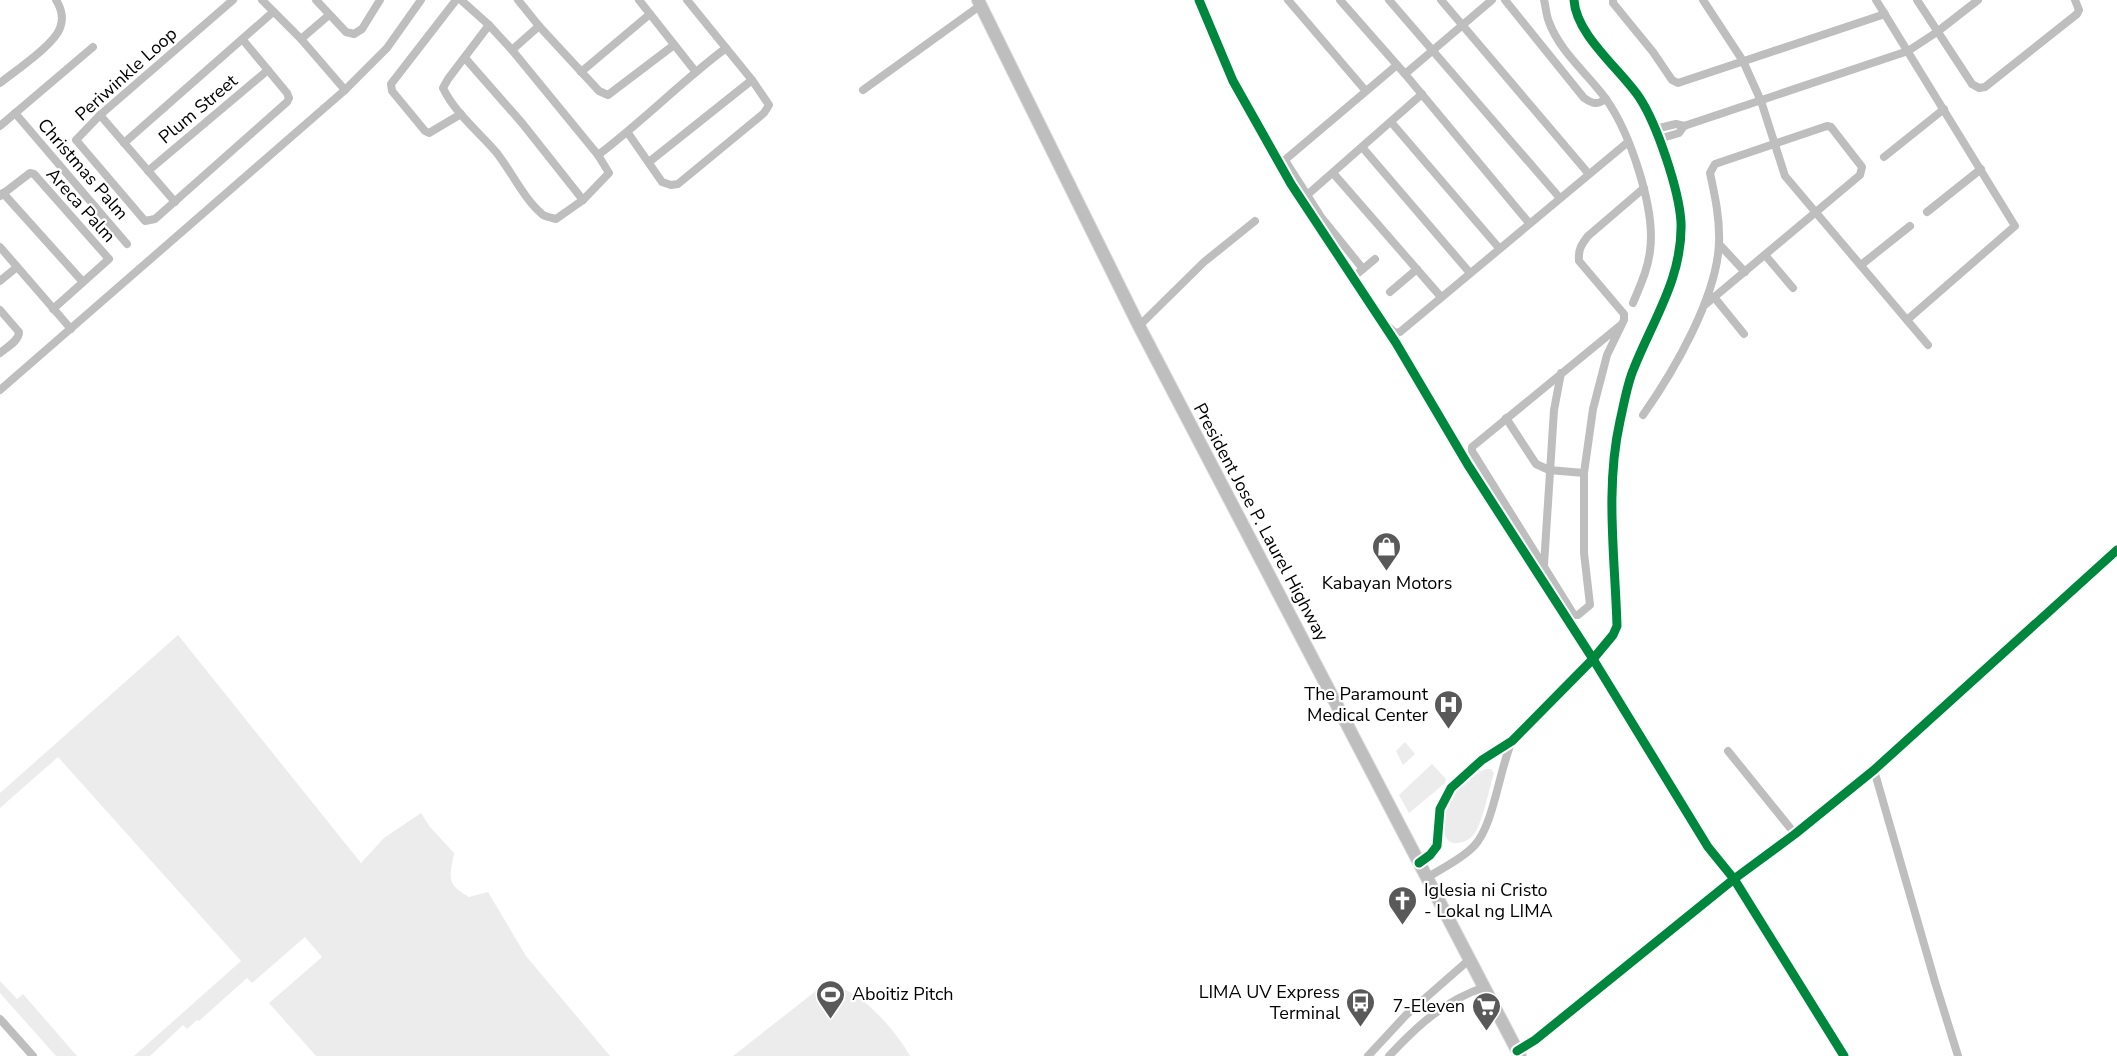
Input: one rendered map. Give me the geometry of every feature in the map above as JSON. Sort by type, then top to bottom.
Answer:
[{"type":"highway","name":"President Jose P. Laurel Highway","points":[[980,2],[1139,326],[1518,1053]]},
{"type":"street","points":[[0,83],[48,44],[57,33],[62,15],[56,0]]},
{"type":"street","name":"Periwinkle Loop","points":[[233,0],[100,115],[78,137],[77,142],[145,221],[154,219],[287,102],[289,98],[268,70]]},
{"type":"street","points":[[262,0],[301,39],[345,90]]},
{"type":"street","points":[[316,0],[346,32],[354,34],[362,29],[378,1]]},
{"type":"street","points":[[0,390],[345,90],[387,48],[421,0]]},
{"type":"street","points":[[456,0],[391,84],[392,91],[429,133],[461,114]]},
{"type":"street","points":[[461,0],[489,25],[512,50],[598,155],[609,173],[583,200],[556,219],[545,216],[529,199],[497,154],[461,114],[443,88],[489,25]]},
{"type":"street","points":[[518,0],[581,72],[599,91],[608,95],[674,45]]},
{"type":"street","points":[[639,0],[695,71]]},
{"type":"street","points":[[628,133],[662,182],[671,185],[678,184],[764,113],[769,105],[752,80],[687,0]]},
{"type":"street","points":[[1199,0],[1233,81],[1291,184],[1396,343],[1468,465],[1593,659],[1708,846],[1734,879],[1844,1056]]},
{"type":"street","points":[[1288,0],[1365,90]]},
{"type":"street","points":[[1340,0],[1422,94],[1528,223]]},
{"type":"street","points":[[1389,0],[1559,197]]},
{"type":"street","points":[[1441,0],[1588,173]]},
{"type":"street","points":[[1404,74],[1492,0]]},
{"type":"street","points":[[1505,0],[1584,98],[1592,104],[1606,99]]},
{"type":"street","points":[[1544,0],[1548,21],[1555,36],[1606,99],[1616,115],[1644,188],[1651,228],[1650,250],[1646,270],[1633,303]]},
{"type":"street","points":[[1419,863],[1437,846],[1440,809],[1451,788],[1482,760],[1512,741],[1593,659],[1613,635],[1617,626],[1612,518],[1619,424],[1633,369],[1670,290],[1679,257],[1681,221],[1672,179],[1655,129],[1639,97],[1583,27],[1574,0]]},
{"type":"street","points":[[1613,0],[1674,82],[1678,83],[1885,14]]},
{"type":"street","points":[[1876,0],[2015,226],[1907,320]]},
{"type":"street","points":[[1917,0],[1972,84],[1979,88],[1985,87],[2077,14],[2079,10],[2075,0]]},
{"type":"street","points":[[1655,129],[1676,124],[1684,126],[1908,51],[1978,0]]},
{"type":"street","points":[[1706,1],[1743,61],[1761,101],[1785,176],[1928,345]]},
{"type":"street","points":[[863,90],[980,2]]},
{"type":"street","points":[[124,143],[273,12]]},
{"type":"street","points":[[581,72],[650,14]]},
{"type":"street","points":[[301,39],[329,15]]},
{"type":"street","points":[[512,50],[539,26]]},
{"type":"street","points":[[1542,46],[1555,36]]},
{"type":"street","points":[[243,39],[268,70]]},
{"type":"street","points":[[0,126],[93,47]]},
{"type":"street","points":[[598,155],[628,133],[695,71],[726,48]]},
{"type":"street","points":[[465,58],[522,123],[583,200]]},
{"type":"street","points":[[1375,259],[1360,271],[1306,196],[1286,159],[1396,64]]},
{"type":"street","name":"Plum Street","points":[[148,171],[268,70]]},
{"type":"street","points":[[649,162],[752,80]]},
{"type":"street","points":[[1306,196],[1422,94]]},
{"type":"street","points":[[1884,157],[1944,109]]},
{"type":"street","name":"Christmas Palm","points":[[15,113],[128,244]]},
{"type":"street","points":[[100,115],[175,202]]},
{"type":"street","points":[[1391,122],[1499,248]]},
{"type":"street","points":[[1659,139],[1679,133],[1684,126]]},
{"type":"street","points":[[1642,415],[1662,389],[1706,304],[1716,269],[1719,244],[1718,215],[1710,173],[1714,164],[1829,126],[1862,167],[1860,175],[1706,304]]},
{"type":"street","points":[[1381,314],[1391,330],[1395,333],[1400,332],[1559,197],[1628,142]]},
{"type":"street","points":[[1362,147],[1470,273]]},
{"type":"street","points":[[1927,212],[1981,169]]},
{"type":"street","points":[[1333,172],[1441,297]]},
{"type":"street","name":"Areca Palm","points":[[2,194],[30,173],[34,174],[109,259],[83,282]]},
{"type":"street","points":[[1622,324],[1475,443],[1472,451],[1574,615],[1578,615],[1590,605],[1584,553],[1584,473],[1593,409],[1607,355],[1624,320],[1624,314],[1579,261],[1578,252],[1588,236],[1644,188]]},
{"type":"street","points":[[2,194],[83,282],[53,309]]},
{"type":"street","points":[[1139,326],[1204,262],[1256,221]]},
{"type":"street","points":[[1861,266],[1910,226]]},
{"type":"street","points":[[1719,244],[1745,272]]},
{"type":"street","points":[[0,247],[70,329]]},
{"type":"street","points":[[1765,255],[1793,288]]},
{"type":"street","points":[[0,281],[17,267]]},
{"type":"street","points":[[1390,292],[1417,269]]},
{"type":"street","points":[[1714,297],[1744,334]]},
{"type":"street","points":[[0,310],[19,332],[19,336],[0,353]]},
{"type":"street","points":[[1594,347],[1607,355]]},
{"type":"street","points":[[1544,567],[1554,410],[1561,373]]},
{"type":"street","points":[[1506,418],[1536,464],[1549,470],[1584,473]]},
{"type":"street","points":[[1518,1053],[1874,770],[2117,550]]},
{"type":"street","points":[[1427,878],[1468,852],[1479,840],[1487,824],[1506,754],[1512,741]]},
{"type":"street","points":[[1728,751],[1795,834]]},
{"type":"street","points":[[1874,770],[1958,1056]]},
{"type":"street","points":[[1368,1056],[1406,1015],[1470,959]]},
{"type":"street","points":[[1389,1056],[1439,1009],[1468,993],[1485,987]]},
{"type":"street","points":[[0,1019],[33,1056]]},
{"type":"shaded area","points":[[178,635],[361,863],[384,838],[421,813],[430,827],[454,853],[451,879],[456,888],[469,897],[488,892],[526,956],[610,1056],[316,1056],[269,1003],[322,957],[305,937],[252,983],[247,978],[199,1021],[197,1020],[187,1029],[183,1025],[150,1056],[134,1056],[241,961],[58,757],[0,808],[0,793]]},
{"type":"shaded area","points":[[1405,742],[1415,754],[1403,765],[1396,751]]},
{"type":"shaded area","points":[[1432,764],[1446,779],[1445,783],[1409,813],[1399,795]]},
{"type":"shaded area","points":[[1486,769],[1491,769],[1494,773],[1475,833],[1462,842],[1453,843],[1448,840],[1444,826],[1450,800],[1463,783]]},
{"type":"shaded area","points":[[0,981],[17,999],[23,994],[77,1056],[56,1056],[0,993]]},
{"type":"shaded area","name":"Aboitiz Pitch","points":[[826,983],[838,986],[863,1001],[895,1033],[910,1056],[733,1056]]},
{"type":"cycle path","points":[[1199,0],[1233,81],[1291,184],[1396,343],[1468,465],[1593,659],[1708,847],[1734,879],[1844,1056]]},
{"type":"cycle path","points":[[1419,863],[1437,846],[1440,809],[1451,788],[1482,760],[1512,741],[1593,659],[1613,635],[1617,626],[1612,523],[1615,446],[1632,374],[1672,280],[1680,242],[1681,222],[1672,176],[1653,123],[1631,86],[1590,39],[1582,26],[1574,0]]},
{"type":"cycle path","points":[[1517,1051],[1535,1040],[1734,879],[1795,834],[1874,770],[2117,550]]},
{"type":"place","name":"Kabayan Motors","points":[[1387,572]]},
{"type":"place","name":"The Paramount Medical Center","points":[[1449,730]]},
{"type":"place","name":"Iglesia ni Cristo - Lokal ng LIMA","points":[[1403,926]]},
{"type":"place","name":"Aboitiz Pitch","points":[[831,1020]]},
{"type":"place","name":"LIMA UV Express Terminal","points":[[1361,1028]]},
{"type":"place","name":"7-Eleven","points":[[1486,1032]]}]
